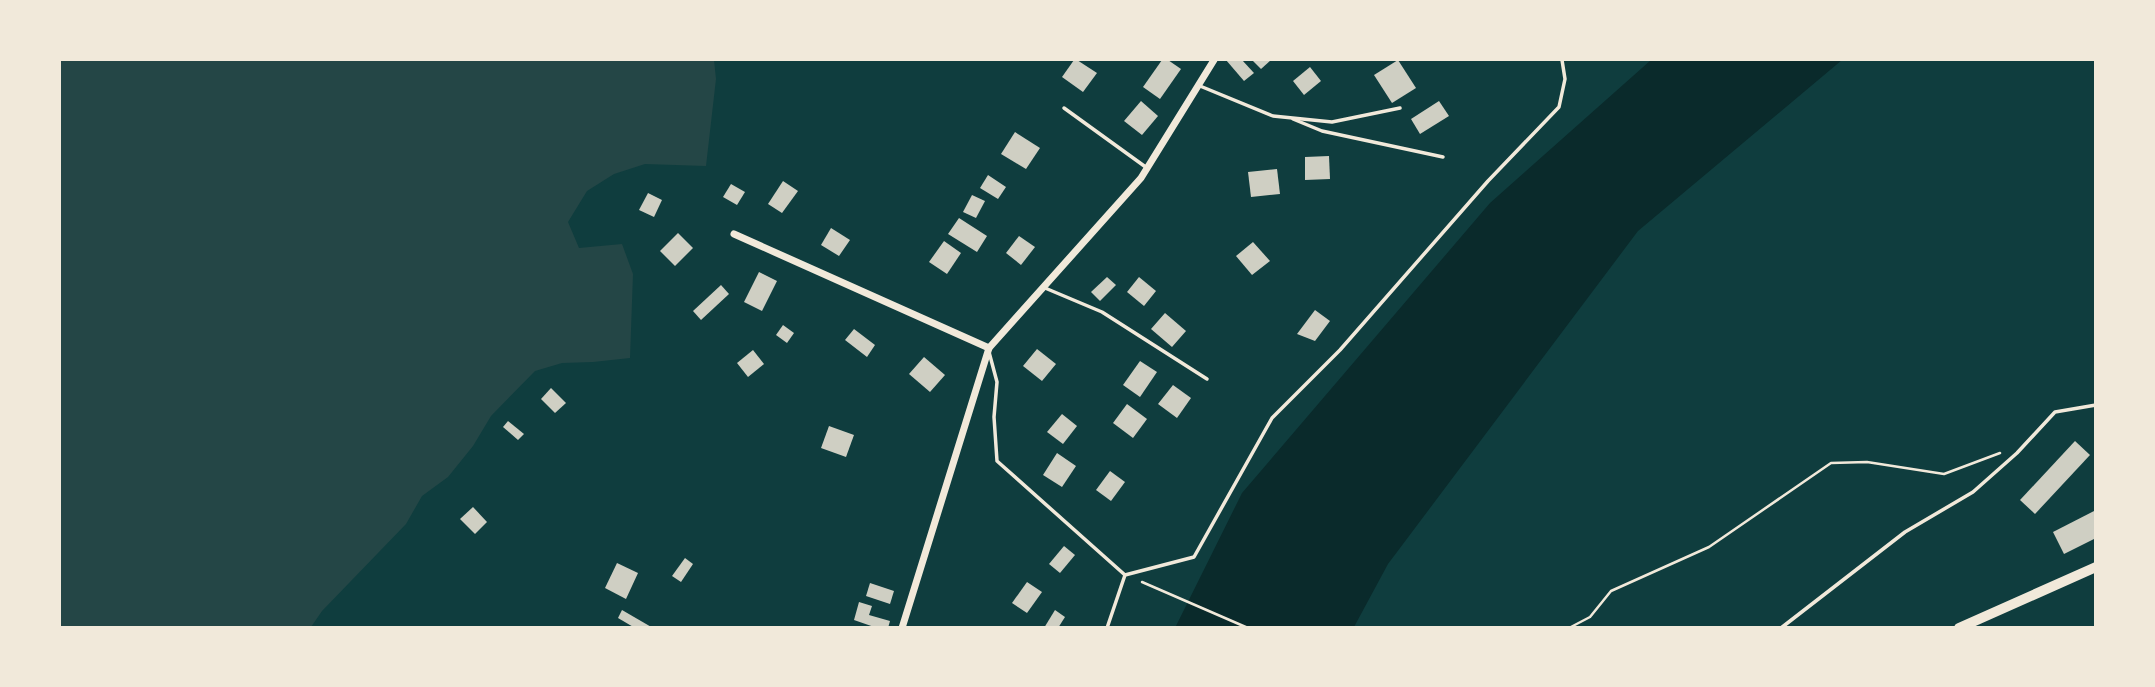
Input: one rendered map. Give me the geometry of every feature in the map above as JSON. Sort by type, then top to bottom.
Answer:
[{"type":"main road","points":[[1959,628],[2095,567]]},
{"type":"street","points":[[902,628],[989,348],[1141,178],[1214,60]]},
{"type":"street","points":[[734,234],[989,348]]},
{"type":"lane","points":[[1125,575],[1194,557],[1272,418],[1340,350],[1488,181],[1559,107],[1565,79],[1562,60]]},
{"type":"lane","points":[[1198,85],[1273,116],[1332,122],[1400,108]]},
{"type":"lane","points":[[1064,108],[1147,168]]},
{"type":"lane","points":[[1288,117],[1322,131],[1443,157]]},
{"type":"lane","points":[[1043,287],[1102,312],[1207,379]]},
{"type":"lane","points":[[989,348],[997,382],[994,417],[997,461],[1125,575]]},
{"type":"lane","points":[[1781,628],[1905,532],[1973,492],[2017,453],[2055,412],[2095,405]]},
{"type":"lane","points":[[1107,628],[1125,575]]},
{"type":"path","points":[[1569,628],[1591,617],[1611,591],[1709,547],[1831,463],[1867,462],[1944,474],[2002,452]]},
{"type":"path","points":[[1125,575],[1248,628]]},
{"type":"shaded area","points":[[60,60],[714,60],[716,79],[706,166],[645,164],[614,174],[587,191],[568,222],[579,248],[622,244],[633,274],[630,358],[562,363],[535,371],[491,416],[473,446],[448,477],[422,496],[406,524],[322,611],[311,627],[60,628]]},
{"type":"shaded area","points":[[1651,60],[1842,60],[1638,231],[1388,564],[1354,627],[1175,628],[1242,493],[1490,203]]},
{"type":"building","points":[[1074,60],[1097,73],[1083,92],[1062,77]]},
{"type":"building","points":[[1162,60],[1168,60],[1181,69],[1160,99],[1143,87]]},
{"type":"building","points":[[1226,60],[1242,60],[1254,73],[1244,81]]},
{"type":"building","points":[[1252,60],[1271,60],[1261,69]]},
{"type":"building","points":[[1398,60],[1416,88],[1392,103],[1374,75]]},
{"type":"building","points":[[1310,67],[1321,81],[1304,95],[1293,81]]},
{"type":"building","points":[[1141,101],[1158,116],[1142,135],[1124,121]]},
{"type":"building","points":[[1439,101],[1449,116],[1420,134],[1411,119]]},
{"type":"building","points":[[1015,132],[1040,148],[1026,169],[1001,154]]},
{"type":"building","points":[[1329,156],[1330,179],[1305,180],[1305,157]]},
{"type":"building","points":[[1277,169],[1280,194],[1251,197],[1248,172]]},
{"type":"building","points":[[988,175],[1006,187],[998,199],[980,188]]},
{"type":"building","points":[[783,181],[798,191],[782,213],[768,204]]},
{"type":"building","points":[[731,184],[745,192],[737,205],[723,197]]},
{"type":"building","points":[[648,193],[662,200],[654,217],[639,210]]},
{"type":"building","points":[[972,195],[985,201],[976,218],[963,212]]},
{"type":"building","points":[[959,218],[987,236],[977,252],[948,234]]},
{"type":"building","points":[[831,228],[850,240],[839,256],[821,245]]},
{"type":"building","points":[[678,233],[693,248],[675,266],[660,251]]},
{"type":"building","points":[[1019,236],[1035,247],[1021,265],[1006,253]]},
{"type":"building","points":[[944,241],[961,253],[947,274],[929,262]]},
{"type":"building","points":[[1253,242],[1270,261],[1252,275],[1236,256]]},
{"type":"building","points":[[759,272],[777,281],[762,311],[744,302]]},
{"type":"building","points":[[1107,277],[1116,285],[1100,301],[1091,292]]},
{"type":"building","points":[[1139,277],[1156,291],[1144,306],[1127,292]]},
{"type":"building","points":[[721,285],[729,294],[701,320],[693,311]]},
{"type":"building","points":[[1315,310],[1330,321],[1315,341],[1297,334]]},
{"type":"building","points":[[1165,313],[1186,331],[1172,347],[1151,329]]},
{"type":"building","points":[[783,325],[794,333],[787,343],[776,335]]},
{"type":"building","points":[[854,329],[875,345],[867,357],[845,340]]},
{"type":"building","points":[[1037,349],[1056,364],[1042,381],[1023,366]]},
{"type":"building","points":[[753,350],[764,364],[748,377],[737,363]]},
{"type":"building","points":[[924,357],[945,375],[930,392],[909,374]]},
{"type":"building","points":[[1140,361],[1157,372],[1140,397],[1123,385]]},
{"type":"building","points":[[1173,385],[1191,398],[1177,418],[1158,404]]},
{"type":"building","points":[[551,388],[566,403],[555,413],[541,399]]},
{"type":"building","points":[[1127,404],[1147,419],[1133,438],[1113,423]]},
{"type":"building","points":[[1062,414],[1077,426],[1063,444],[1047,432]]},
{"type":"building","points":[[508,421],[524,434],[518,440],[503,427]]},
{"type":"building","points":[[829,426],[854,435],[846,457],[821,448]]},
{"type":"building","points":[[2075,441],[2090,455],[2035,514],[2020,500]]},
{"type":"building","points":[[1057,453],[1076,466],[1062,487],[1043,475]]},
{"type":"building","points":[[1110,471],[1125,482],[1111,501],[1096,490]]},
{"type":"building","points":[[473,507],[487,522],[475,534],[460,519]]},
{"type":"building","points":[[2096,510],[2096,538],[2064,554],[2053,532]]},
{"type":"building","points":[[1064,546],[1075,555],[1060,573],[1049,564]]},
{"type":"building","points":[[685,558],[693,564],[681,582],[672,576]]},
{"type":"building","points":[[617,563],[638,573],[626,599],[605,588]]},
{"type":"building","points":[[1027,582],[1042,592],[1027,613],[1012,603]]},
{"type":"building","points":[[870,583],[894,591],[890,604],[866,596]]},
{"type":"building","points":[[859,602],[872,606],[869,615],[890,621],[888,628],[877,628],[854,620]]},
{"type":"building","points":[[622,610],[653,628],[635,628],[618,618]]},
{"type":"building","points":[[1055,610],[1065,617],[1058,628],[1044,628]]}]
